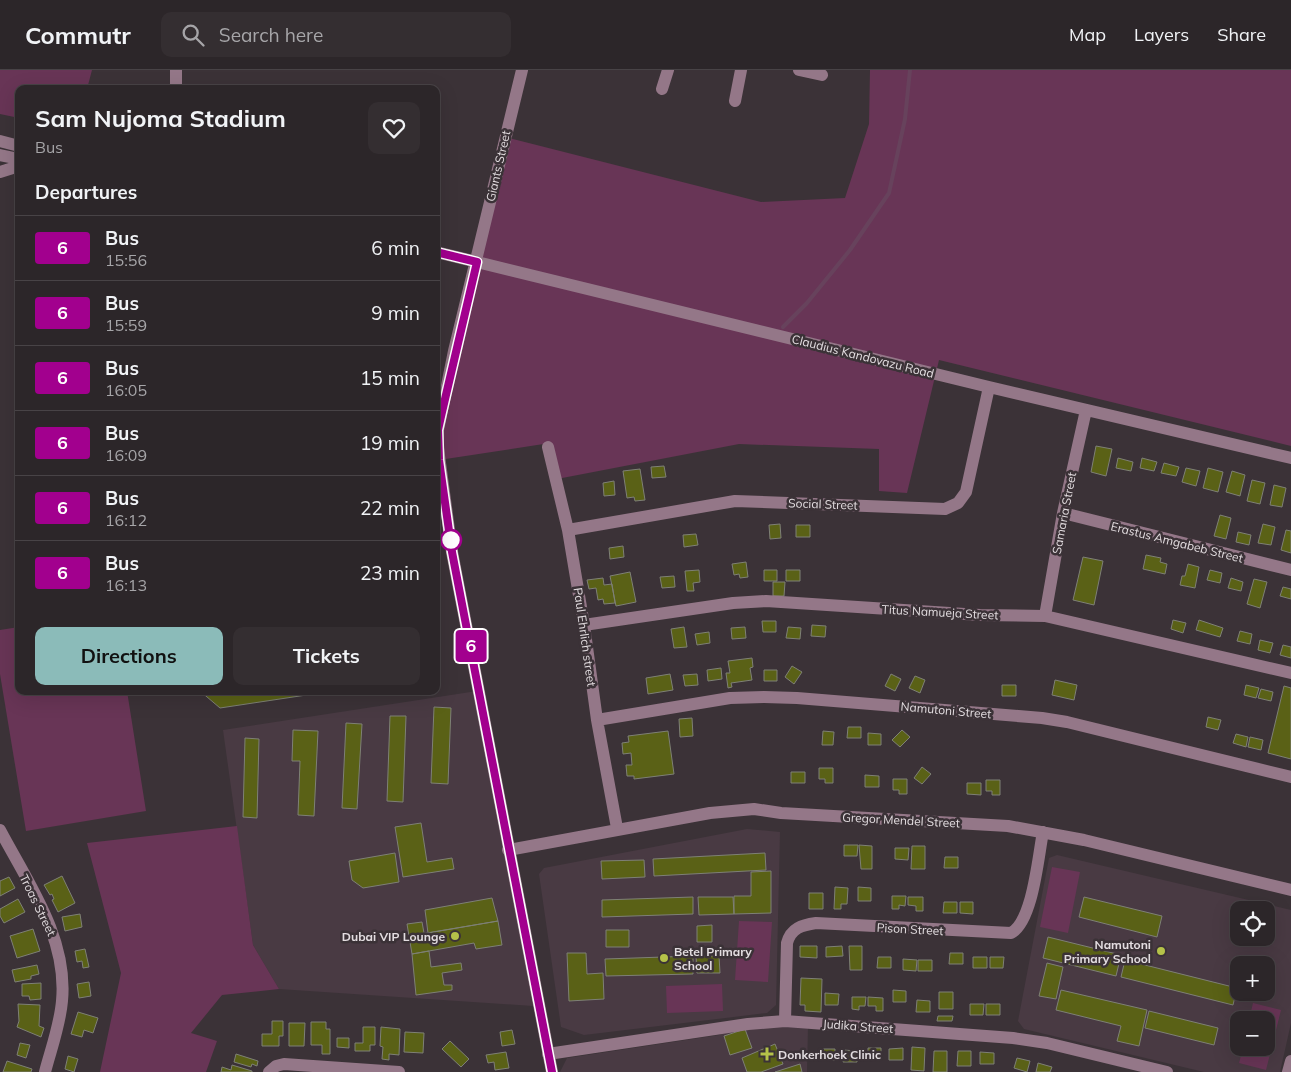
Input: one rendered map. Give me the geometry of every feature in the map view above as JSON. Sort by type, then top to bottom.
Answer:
[{"type":"street","points":[[176,70],[176,85]]},
{"type":"street","name":"Giants Street","points":[[440,430],[442,412],[522,70]]},
{"type":"street","points":[[662,89],[668,70]]},
{"type":"street","points":[[735,101],[741,70]]},
{"type":"street","points":[[799,70],[822,75]]},
{"type":"street","points":[[1,148],[15,146]]},
{"type":"street","points":[[1,148],[15,157]]},
{"type":"street","points":[[0,172],[15,167]]},
{"type":"street","name":"Claudius Kandovazu Road","points":[[440,253],[989,387],[1291,458]]},
{"type":"street","name":"Social Street","points":[[568,530],[735,501],[945,509],[958,503],[966,492],[989,387]]},
{"type":"street","name":"Samaria Street","points":[[1045,616],[1086,410]]},
{"type":"street","name":"Paul Ehrlich street","points":[[548,447],[568,530],[597,720],[618,828]]},
{"type":"street","name":"Giants Street","points":[[440,463],[452,552],[552,1072]]},
{"type":"street","name":"Erastus Amgabeb Street","points":[[1064,513],[1291,570]]},
{"type":"street","name":"Titus Namueja Street","points":[[584,626],[733,603],[766,601],[980,615],[1045,616],[1291,673]]},
{"type":"street","name":"Namutoni Street","points":[[597,720],[730,698],[798,698],[1042,718],[1067,722],[1291,777]]},
{"type":"street","name":"Gregor Mendel Street","points":[[508,850],[618,828],[710,813],[754,809],[781,813],[1008,826],[1084,840],[1291,890]]},
{"type":"street","name":"Troas Street","points":[[0,830],[50,924],[60,960],[62,1000],[45,1072]]},
{"type":"street","name":"Pison Street","points":[[785,1021],[787,943],[789,934],[796,929],[816,923],[1011,934],[1017,930],[1026,916],[1042,832]]},
{"type":"street","name":"Judika Street","points":[[548,1054],[748,1024],[785,1021],[1013,1038],[1047,1043],[1136,1068],[1167,1072]]},
{"type":"street","points":[[1288,1072],[1291,1061]]},
{"type":"street","points":[[269,1072],[276,1066],[284,1064],[399,1072]]},
{"type":"shaded area","points":[[0,70],[92,70],[88,85],[15,85],[15,117],[0,114]]},
{"type":"shaded area","points":[[870,70],[1291,70],[1291,446],[939,360],[907,493],[879,491],[879,449],[739,444],[557,479],[550,443],[440,460],[440,421],[505,137],[761,202],[845,198],[869,124]]},
{"type":"shaded area","points":[[15,628],[15,695],[128,695],[146,811],[26,831],[0,674],[0,630]]},
{"type":"shaded area","points":[[477,691],[533,1006],[279,989],[253,945],[223,730]]},
{"type":"shaded area","points":[[237,826],[253,945],[279,989],[222,995],[191,1033],[217,1041],[206,1072],[100,1072],[121,973],[87,843]]},
{"type":"shaded area","name":"Betel Primary School","points":[[747,829],[780,832],[776,1005],[767,1013],[584,1035],[561,1027],[539,874],[544,868]]},
{"type":"shaded area","name":"Namutoni Primary School","points":[[1057,855],[1253,901],[1230,901],[1230,946],[1275,946],[1275,906],[1291,910],[1291,1023],[1280,1072],[1204,1072],[1024,1029],[1018,1021],[1049,858]]},
{"type":"shaded area","points":[[1052,867],[1080,872],[1068,933],[1040,927]]},
{"type":"shaded area","points":[[739,921],[772,922],[768,982],[735,980]]},
{"type":"shaded area","points":[[722,984],[723,1011],[667,1013],[666,986]]},
{"type":"shaded area","points":[[1253,1003],[1281,1010],[1275,1034],[1275,1011],[1251,1011]]},
{"type":"shaded area","points":[[746,1027],[808,1027],[807,1072],[560,1072],[567,1058],[719,1035]]},
{"type":"shaded area","points":[[1241,1056],[1270,1056],[1266,1070],[1239,1063]]},
{"type":"building","points":[[1096,446],[1112,449],[1106,476],[1091,472]]},
{"type":"building","points":[[1118,458],[1133,462],[1131,471],[1116,468]]},
{"type":"building","points":[[1142,458],[1157,462],[1154,471],[1140,468]]},
{"type":"building","points":[[1164,463],[1179,467],[1176,476],[1161,473]]},
{"type":"building","points":[[664,466],[666,477],[652,478],[651,467]]},
{"type":"building","points":[[1186,468],[1200,471],[1196,486],[1182,482]]},
{"type":"building","points":[[1208,468],[1223,472],[1218,492],[1203,488]]},
{"type":"building","points":[[640,469],[645,500],[635,501],[634,497],[627,498],[623,471]]},
{"type":"building","points":[[1232,471],[1245,475],[1240,496],[1226,492]]},
{"type":"building","points":[[1252,480],[1265,483],[1260,504],[1247,501]]},
{"type":"building","points":[[614,481],[615,495],[604,496],[603,483]]},
{"type":"building","points":[[1274,485],[1286,488],[1282,507],[1270,505]]},
{"type":"building","points":[[1220,515],[1231,518],[1226,539],[1214,536]]},
{"type":"building","points":[[780,524],[781,538],[770,539],[769,525]]},
{"type":"building","points":[[1263,524],[1275,527],[1271,545],[1258,543]]},
{"type":"building","points":[[796,525],[810,525],[810,537],[796,537]]},
{"type":"building","points":[[1286,530],[1291,531],[1291,553],[1281,550]]},
{"type":"building","points":[[1238,532],[1251,535],[1249,545],[1236,542]]},
{"type":"building","points":[[696,534],[698,545],[684,547],[683,535]]},
{"type":"building","points":[[623,546],[624,557],[610,559],[609,548]]},
{"type":"building","points":[[1146,555],[1161,558],[1160,562],[1167,564],[1165,574],[1143,569]]},
{"type":"building","points":[[1083,557],[1103,561],[1094,605],[1073,600]]},
{"type":"building","points":[[746,562],[748,577],[740,578],[739,574],[734,575],[732,564]]},
{"type":"building","points":[[1188,564],[1199,567],[1195,588],[1180,585]]},
{"type":"building","points":[[699,570],[700,582],[693,583],[694,591],[687,591],[685,571]]},
{"type":"building","points":[[764,570],[777,570],[777,581],[764,581]]},
{"type":"building","points":[[786,570],[800,570],[800,581],[786,581]]},
{"type":"building","points":[[1210,570],[1222,573],[1220,583],[1207,580]]},
{"type":"building","points":[[630,572],[636,602],[616,606],[610,576]]},
{"type":"building","points":[[674,576],[675,587],[662,588],[660,577]]},
{"type":"building","points":[[603,578],[604,585],[612,584],[615,603],[604,604],[603,599],[598,600],[596,588],[589,589],[587,580]]},
{"type":"building","points":[[1231,578],[1243,582],[1241,591],[1228,588]]},
{"type":"building","points":[[1254,579],[1267,582],[1260,608],[1247,604]]},
{"type":"building","points":[[773,582],[785,582],[784,596],[773,596]]},
{"type":"building","points":[[1283,587],[1291,589],[1291,599],[1280,596]]},
{"type":"building","points":[[1173,620],[1186,623],[1183,633],[1171,629]]},
{"type":"building","points":[[1199,620],[1223,628],[1220,637],[1196,630]]},
{"type":"building","points":[[762,621],[776,621],[776,632],[763,632]]},
{"type":"building","points":[[812,625],[826,626],[825,637],[811,636]]},
{"type":"building","points":[[684,627],[687,647],[674,648],[671,629]]},
{"type":"building","points":[[745,627],[746,638],[732,639],[731,628]]},
{"type":"building","points":[[788,627],[801,628],[800,639],[786,638]]},
{"type":"building","points":[[1240,631],[1252,634],[1250,644],[1237,641]]},
{"type":"building","points":[[709,632],[710,643],[697,645],[695,634]]},
{"type":"building","points":[[1260,640],[1273,643],[1270,653],[1258,650]]},
{"type":"building","points":[[1283,645],[1291,647],[1291,658],[1280,655]]},
{"type":"building","points":[[752,658],[753,667],[750,668],[752,680],[731,683],[732,687],[728,688],[726,673],[730,673],[728,661]]},
{"type":"building","points":[[792,666],[802,672],[794,684],[785,677]]},
{"type":"building","points":[[721,668],[722,679],[708,681],[707,670]]},
{"type":"building","points":[[764,670],[777,670],[777,681],[764,681]]},
{"type":"building","points":[[670,674],[673,690],[648,694],[646,678]]},
{"type":"building","points":[[697,674],[698,685],[685,686],[683,675]]},
{"type":"building","points":[[891,674],[901,679],[895,691],[885,686]]},
{"type":"building","points":[[915,676],[925,680],[920,693],[909,688]]},
{"type":"building","points":[[1055,680],[1077,685],[1074,700],[1052,695]]},
{"type":"building","points":[[1002,685],[1016,685],[1016,696],[1002,696]]},
{"type":"building","points":[[1246,685],[1259,688],[1256,698],[1244,695]]},
{"type":"building","points":[[1284,686],[1291,688],[1291,759],[1268,753]]},
{"type":"building","points":[[1261,689],[1273,692],[1271,701],[1258,698]]},
{"type":"building","points":[[205,695],[306,695],[220,708]]},
{"type":"building","points":[[434,707],[451,708],[448,784],[431,783]]},
{"type":"building","points":[[390,716],[406,716],[403,802],[387,801]]},
{"type":"building","points":[[1208,717],[1221,720],[1218,730],[1206,727]]},
{"type":"building","points":[[692,718],[693,736],[680,737],[679,719]]},
{"type":"building","points":[[346,723],[362,724],[357,809],[342,808]]},
{"type":"building","points":[[848,727],[861,727],[861,738],[847,738]]},
{"type":"building","points":[[293,730],[318,731],[314,816],[298,815],[300,761],[292,761]]},
{"type":"building","points":[[902,730],[910,737],[900,747],[892,740]]},
{"type":"building","points":[[668,731],[674,774],[634,779],[634,776],[627,776],[626,765],[632,765],[631,753],[623,754],[622,743],[629,742],[628,736]]},
{"type":"building","points":[[823,731],[834,732],[833,745],[822,745]]},
{"type":"building","points":[[868,733],[881,734],[881,745],[868,745]]},
{"type":"building","points":[[1236,734],[1248,737],[1246,747],[1233,743]]},
{"type":"building","points":[[1250,737],[1263,740],[1261,750],[1248,747]]},
{"type":"building","points":[[245,738],[259,739],[257,818],[243,817]]},
{"type":"building","points":[[922,767],[931,774],[922,784],[914,778]]},
{"type":"building","points":[[819,768],[833,768],[833,783],[825,783],[825,779],[819,779]]},
{"type":"building","points":[[791,772],[805,772],[805,783],[791,783]]},
{"type":"building","points":[[865,775],[879,776],[879,787],[865,787]]},
{"type":"building","points":[[893,779],[907,779],[907,794],[899,794],[899,790],[893,790]]},
{"type":"building","points":[[986,780],[1000,780],[1000,795],[992,795],[992,791],[986,791]]},
{"type":"building","points":[[967,783],[981,783],[981,795],[967,794]]},
{"type":"building","points":[[421,823],[427,862],[452,858],[454,869],[403,877],[395,827]]},
{"type":"building","points":[[844,845],[858,845],[857,856],[844,856]]},
{"type":"building","points":[[859,845],[872,846],[872,869],[861,869]]},
{"type":"building","points":[[912,846],[925,846],[925,869],[911,869]]},
{"type":"building","points":[[895,848],[909,848],[908,860],[895,859]]},
{"type":"building","points":[[395,853],[399,882],[363,888],[352,880],[349,861]]},
{"type":"building","points":[[765,853],[766,870],[654,876],[653,859]]},
{"type":"building","points":[[945,857],[958,857],[958,868],[944,868]]},
{"type":"building","points":[[644,860],[645,877],[602,879],[601,861]]},
{"type":"building","points":[[771,871],[771,913],[734,914],[734,896],[751,896],[751,872]]},
{"type":"building","points":[[62,876],[75,903],[58,912],[52,900],[54,899],[52,894],[50,895],[44,885]]},
{"type":"building","points":[[9,877],[15,888],[0,896],[0,881]]},
{"type":"building","points":[[835,887],[848,888],[847,904],[841,904],[841,909],[834,909]]},
{"type":"building","points":[[858,887],[871,888],[871,901],[858,901]]},
{"type":"building","points":[[809,893],[823,893],[823,909],[809,909]]},
{"type":"building","points":[[892,896],[906,896],[905,906],[899,905],[899,909],[892,909]]},
{"type":"building","points":[[693,897],[693,914],[602,917],[602,900]]},
{"type":"building","points":[[698,897],[733,897],[734,914],[699,915]]},
{"type":"building","points":[[908,897],[923,897],[923,911],[916,911],[916,906],[908,905]]},
{"type":"building","points":[[1084,897],[1162,916],[1157,937],[1079,917]]},
{"type":"building","points":[[492,898],[498,921],[428,933],[425,910]]},
{"type":"building","points":[[18,899],[25,912],[4,923],[0,916],[0,909]]},
{"type":"building","points":[[944,902],[957,902],[957,913],[943,913]]},
{"type":"building","points":[[960,902],[973,902],[973,914],[960,913]]},
{"type":"building","points":[[80,914],[82,927],[65,931],[62,917]]},
{"type":"building","points":[[498,921],[502,945],[476,949],[474,943],[412,954],[409,936]]},
{"type":"building","points":[[422,922],[424,933],[409,936],[407,924]]},
{"type":"building","points":[[712,925],[712,942],[697,942],[697,926]]},
{"type":"building","points":[[33,929],[40,951],[17,958],[10,936]]},
{"type":"building","points":[[606,930],[629,930],[629,947],[606,947]]},
{"type":"building","points":[[1048,937],[1121,955],[1116,976],[1043,958]]},
{"type":"building","points":[[800,946],[817,946],[817,958],[800,957]]},
{"type":"building","points":[[842,946],[843,956],[826,957],[826,947]]},
{"type":"building","points":[[849,946],[862,946],[862,970],[850,970]]},
{"type":"building","points":[[85,949],[89,967],[83,968],[82,961],[77,962],[75,951]]},
{"type":"building","points":[[429,951],[431,967],[461,963],[462,970],[442,973],[444,985],[452,985],[452,990],[416,995],[412,954]]},
{"type":"building","points":[[567,953],[586,953],[587,974],[603,973],[604,999],[569,1001]]},
{"type":"building","points":[[950,953],[963,953],[963,964],[949,964]]},
{"type":"building","points":[[693,956],[693,974],[606,976],[605,959]]},
{"type":"building","points":[[696,956],[719,956],[720,973],[697,973]]},
{"type":"building","points":[[878,957],[891,957],[891,968],[877,968]]},
{"type":"building","points":[[973,957],[987,957],[987,968],[973,968]]},
{"type":"building","points":[[990,957],[1004,957],[1003,968],[990,968]]},
{"type":"building","points":[[903,959],[917,960],[916,971],[903,970]]},
{"type":"building","points":[[918,960],[932,960],[932,971],[918,971]]},
{"type":"building","points":[[1125,960],[1230,986],[1230,1001],[1234,1001],[1233,1005],[1121,977]]},
{"type":"building","points":[[1047,963],[1063,967],[1056,999],[1039,996]]},
{"type":"building","points":[[37,965],[39,974],[31,976],[31,979],[15,982],[12,970]]},
{"type":"building","points":[[801,978],[822,979],[821,1012],[805,1011],[805,1005],[800,1005]]},
{"type":"building","points":[[89,982],[91,996],[79,998],[77,984]]},
{"type":"building","points":[[41,983],[41,999],[30,1000],[29,996],[22,996],[22,984]]},
{"type":"building","points":[[893,990],[906,991],[906,1002],[893,1002]]},
{"type":"building","points":[[1061,990],[1147,1010],[1139,1046],[1117,1041],[1121,1026],[1056,1010]]},
{"type":"building","points":[[939,992],[953,992],[953,1009],[939,1009]]},
{"type":"building","points":[[825,993],[839,994],[838,1005],[825,1005]]},
{"type":"building","points":[[852,997],[866,997],[865,1006],[859,1006],[859,1010],[852,1009]]},
{"type":"building","points":[[868,997],[883,998],[883,1011],[876,1011],[876,1006],[868,1006]]},
{"type":"building","points":[[917,1000],[930,1001],[930,1012],[916,1012]]},
{"type":"building","points":[[18,1004],[40,1005],[39,1026],[44,1028],[41,1037],[17,1027],[19,1021]]},
{"type":"building","points":[[970,1004],[984,1004],[983,1015],[970,1015]]},
{"type":"building","points":[[986,1004],[1000,1004],[1000,1015],[986,1015]]},
{"type":"building","points":[[1149,1011],[1218,1028],[1214,1045],[1145,1028]]},
{"type":"building","points":[[78,1012],[98,1018],[93,1033],[84,1030],[82,1037],[71,1034]]},
{"type":"building","points":[[938,1016],[953,1016],[952,1021],[937,1021]]},
{"type":"building","points":[[272,1021],[283,1021],[283,1036],[279,1036],[279,1046],[262,1046],[262,1034],[272,1034]]},
{"type":"building","points":[[311,1022],[326,1022],[326,1029],[330,1029],[330,1054],[322,1054],[322,1045],[311,1045]]},
{"type":"building","points":[[289,1023],[305,1023],[304,1046],[289,1046]]},
{"type":"building","points":[[363,1027],[375,1027],[375,1045],[370,1045],[370,1051],[355,1051],[355,1043],[363,1043]]},
{"type":"building","points":[[381,1027],[400,1029],[399,1055],[389,1054],[389,1060],[382,1059],[383,1047],[380,1046]]},
{"type":"building","points":[[745,1029],[752,1048],[730,1055],[724,1036]]},
{"type":"building","points":[[512,1030],[515,1044],[502,1046],[500,1032]]},
{"type":"building","points":[[405,1032],[424,1033],[423,1053],[404,1052]]},
{"type":"building","points":[[337,1038],[349,1038],[349,1048],[337,1047]]},
{"type":"building","points":[[450,1041],[469,1059],[461,1067],[442,1049]]},
{"type":"building","points":[[20,1043],[30,1045],[26,1058],[17,1055]]},
{"type":"building","points":[[775,1044],[783,1064],[761,1072],[747,1072],[742,1058]]},
{"type":"building","points":[[912,1047],[925,1048],[924,1071],[911,1070]]},
{"type":"building","points":[[868,1048],[881,1048],[881,1059],[868,1059]]},
{"type":"building","points":[[903,1048],[903,1060],[889,1060],[889,1049]]},
{"type":"building","points":[[822,1049],[835,1049],[835,1060],[821,1060]]},
{"type":"building","points":[[843,1050],[857,1051],[857,1062],[843,1062]]},
{"type":"building","points":[[934,1051],[947,1051],[947,1072],[933,1072]]},
{"type":"building","points":[[958,1051],[971,1051],[971,1066],[957,1066]]},
{"type":"building","points":[[506,1052],[509,1068],[495,1070],[494,1062],[488,1063],[486,1055]]},
{"type":"building","points":[[980,1052],[994,1053],[994,1064],[980,1064]]},
{"type":"building","points":[[236,1054],[258,1061],[257,1066],[252,1064],[251,1067],[234,1062]]},
{"type":"building","points":[[68,1056],[78,1059],[74,1072],[65,1069]]},
{"type":"building","points":[[1017,1058],[1030,1061],[1027,1072],[1014,1068]]},
{"type":"building","points":[[7,1061],[32,1069],[31,1072],[3,1072]]},
{"type":"building","points":[[1038,1063],[1052,1067],[1050,1072],[1036,1072]]},
{"type":"building","points":[[800,1064],[802,1072],[775,1072]]},
{"type":"building","points":[[232,1065],[252,1072],[221,1072],[222,1067],[231,1070]]},
{"type":"waterway","points":[[783,327],[807,303],[850,250],[889,193],[905,119],[910,70]]},
{"type":"bus line","name":"6","points":[[440,253],[477,262],[454,351],[440,421]]},
{"type":"bus line","name":"6","points":[[440,467],[452,552],[552,1072]]},
{"type":"place","name":"Dubai VIP Lounge","points":[[455,936]]},
{"type":"place","name":"Namutoni Primary School","points":[[1161,951]]},
{"type":"place","name":"Betel Primary School","points":[[664,958]]},
{"type":"place","name":"Donkerhoek Clinic","points":[[767,1054]]}]
